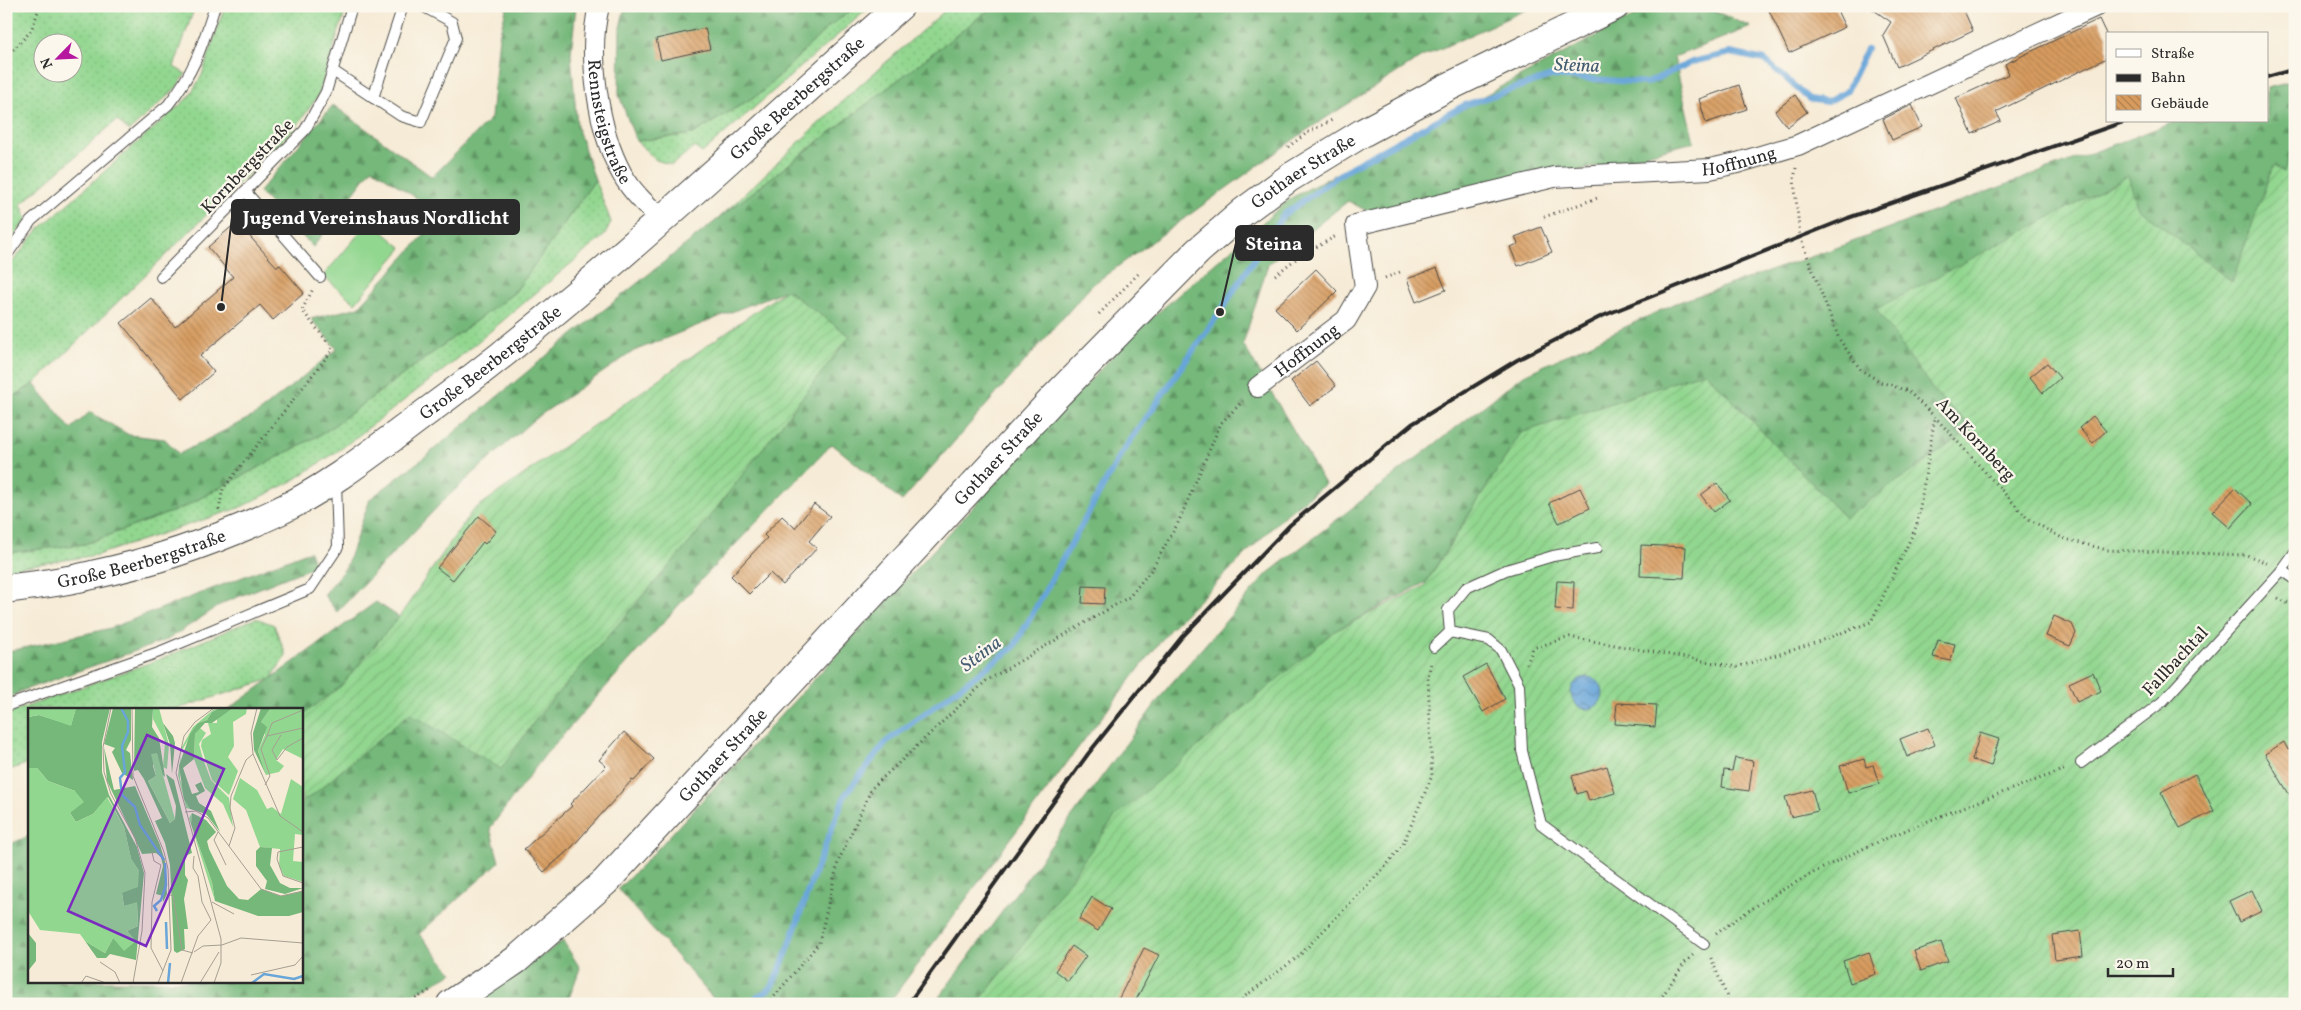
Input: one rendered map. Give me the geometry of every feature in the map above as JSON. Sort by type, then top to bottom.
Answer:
[{"type":"main road","name":"Große Beerbergstraße","points":[[6,589],[93,575],[214,538],[274,514],[336,478],[456,391],[545,320],[662,220],[900,6]]},
{"type":"main road","name":"Gothaer Straße","points":[[451,1004],[516,960],[605,882],[1018,435],[1198,251],[1235,219],[1289,178],[1364,132],[1444,89],[1615,6]]},
{"type":"street","name":"Rennsteigstraße","points":[[599,6],[595,22],[597,102],[613,155],[622,175],[639,198],[662,220]]},
{"type":"street","name":"Hoffnung","points":[[1258,387],[1346,320],[1365,287],[1356,225],[1554,177],[1710,169],[1798,145],[2096,6]]},
{"type":"lane","points":[[6,256],[31,221],[168,105],[186,82],[196,61],[215,6]]},
{"type":"lane","name":"Kornbergstraße","points":[[161,277],[305,130],[326,92],[352,6]]},
{"type":"lane","points":[[333,72],[401,116],[421,122],[456,38],[452,22],[426,8]]},
{"type":"lane","points":[[373,98],[401,12]]},
{"type":"lane","points":[[245,191],[320,277]]},
{"type":"lane","points":[[6,706],[159,652],[310,589],[338,547],[336,478]]},
{"type":"lane","points":[[1450,632],[1448,610],[1466,588],[1506,570],[1553,556],[1597,548]]},
{"type":"lane","name":"Fallbachtal","points":[[2081,763],[2162,702],[2282,570],[2295,552]]},
{"type":"lane","points":[[2282,570],[2295,579]]},
{"type":"lane","points":[[1450,632],[1489,640],[1501,650],[1519,685],[1522,750],[1541,824],[1704,944]]},
{"type":"lane","points":[[1434,647],[1450,632]]},
{"type":"path","points":[[6,57],[31,31],[40,6]]},
{"type":"path","name":"Am Kornberg","points":[[1798,145],[1794,178],[1800,237],[1839,340],[1860,370],[1881,382],[1908,391],[1935,417],[2027,518],[2062,538],[2107,550],[2247,555],[2282,570]]},
{"type":"path","points":[[1274,275],[1300,256],[1356,225]]},
{"type":"path","points":[[214,538],[223,490],[334,349],[302,310],[320,277]]},
{"type":"path","points":[[768,1004],[819,943],[838,862],[872,788],[986,681],[1129,598],[1152,569],[1178,523],[1221,423],[1258,387]]},
{"type":"path","points":[[1519,685],[1533,648],[1570,636],[1737,667],[1806,646],[1871,622],[1917,525],[1935,417]]},
{"type":"path","points":[[1240,1004],[1244,997],[1298,957],[1386,866],[1403,844],[1432,776],[1428,677],[1434,647]]},
{"type":"path","points":[[1657,1004],[1686,961],[1704,944],[1752,908],[1880,841],[2081,763]]},
{"type":"path","points":[[1704,944],[1730,1004]]},
{"type":"green space","points":[[6,6],[195,6],[174,67],[186,74],[175,89],[129,131],[117,120],[21,204],[27,220],[6,246]]},
{"type":"green space","points":[[225,6],[347,6],[318,96],[296,127],[34,384],[6,401],[6,270],[38,230],[189,97],[202,75]]},
{"type":"green space","points":[[507,6],[576,6],[571,54],[577,126],[595,180],[515,292],[325,432],[182,508],[85,544],[6,553],[6,401],[34,384],[71,429],[90,412],[129,435],[165,439],[179,454],[257,414],[337,349],[311,319],[359,307],[424,235],[418,199],[372,168],[313,247],[259,192],[333,105],[432,177],[491,118],[499,36]]},
{"type":"green space","points":[[625,6],[857,6],[827,28],[762,92],[693,134],[636,141],[619,95],[620,28]]},
{"type":"green space","points":[[857,6],[871,6],[702,153],[694,147],[672,165],[656,160],[636,141],[693,134],[762,92],[827,28]]},
{"type":"green space","points":[[950,6],[994,6],[718,219],[849,95]]},
{"type":"green space","points":[[994,6],[1534,6],[1420,58],[1307,130],[1092,285],[902,501],[832,444],[702,579],[545,755],[490,828],[499,862],[419,934],[453,973],[395,1004],[6,1004],[6,846],[28,836],[28,982],[302,982],[302,801],[314,794],[410,713],[501,768],[539,715],[690,542],[850,336],[786,290],[634,351],[533,420],[445,499],[337,612],[324,595],[346,567],[370,499],[426,456],[551,352],[718,219]]},
{"type":"green space","points":[[1653,6],[1703,6],[1751,27],[1674,57],[1694,142],[1384,220],[1348,201],[1268,264],[1243,344],[1325,484],[1284,516],[1170,629],[1081,744],[888,1004],[718,1004],[618,889],[649,858],[1133,334],[1291,198]]},
{"type":"green space","points":[[2295,81],[2295,142],[2284,172],[2273,167],[2232,282],[2138,208],[2128,177],[1936,394],[1973,428],[1845,518],[1705,372],[1521,433],[1426,582],[1333,632],[1015,956],[977,1004],[934,1004],[1168,687],[1268,573],[1524,375],[1676,303],[1828,251],[2174,122],[2268,122],[2268,88]]},
{"type":"green space","points":[[2295,142],[2295,1004],[977,1004],[1015,956],[1115,817],[1333,632],[1424,586],[1521,433],[1705,372],[1845,518],[1973,428],[1936,394],[1876,309],[2128,176],[2138,208],[2232,282],[2273,166],[2284,172]]},
{"type":"green space","points":[[595,180],[611,222],[605,235],[450,365],[341,449],[291,482],[239,508],[97,555],[6,569],[6,553],[85,544],[182,508],[325,432],[515,292]]},
{"type":"green space","points":[[370,221],[402,248],[355,303],[323,276]]},
{"type":"green space","points":[[786,290],[850,336],[690,542],[539,715],[501,769],[410,713],[314,794],[302,801],[302,715],[341,686],[399,617],[472,511]]},
{"type":"green space","points":[[310,551],[315,566],[225,602],[167,640],[21,691],[6,700],[6,652],[111,628]]},
{"type":"green space","points":[[376,602],[399,617],[341,686],[302,715],[302,708],[230,708]]},
{"type":"green space","points":[[256,618],[274,625],[286,655],[271,679],[180,708],[28,708],[28,763],[6,771],[6,714],[166,657]]},
{"type":"green space","points":[[563,941],[580,968],[567,1004],[474,1004]]},
{"type":"water","points":[[1587,677],[1593,678],[1598,682],[1602,687],[1602,699],[1598,704],[1593,708],[1587,709],[1581,708],[1576,704],[1572,699],[1571,693],[1572,687],[1576,682],[1581,678]]},
{"type":"building","points":[[1767,6],[1835,6],[1845,27],[1789,53]]},
{"type":"building","points":[[1868,6],[1962,6],[1973,31],[1897,67],[1883,35],[1891,22]]},
{"type":"building","points":[[2099,19],[2106,34],[2106,58],[1996,112],[2001,121],[1972,134],[1956,98],[2009,74],[2005,64]]},
{"type":"building","points":[[705,28],[710,49],[661,60],[656,39]]},
{"type":"building","points":[[1739,85],[1747,109],[1706,123],[1699,99]]},
{"type":"building","points":[[1795,95],[1807,112],[1787,127],[1775,111]]},
{"type":"building","points":[[1912,105],[1922,127],[1892,140],[1883,119]]},
{"type":"building","points":[[237,222],[277,267],[280,265],[304,293],[273,320],[260,305],[200,356],[214,372],[183,399],[121,323],[151,298],[175,327],[233,277],[208,247]]},
{"type":"building","points":[[1541,227],[1552,252],[1518,266],[1510,247],[1518,244],[1515,237]]},
{"type":"building","points":[[1437,268],[1446,290],[1416,302],[1407,279]]},
{"type":"building","points":[[1316,269],[1337,291],[1297,330],[1275,308]]},
{"type":"building","points":[[1316,361],[1336,386],[1310,406],[1291,381]]},
{"type":"building","points":[[2047,363],[2060,378],[2043,393],[2030,377]]},
{"type":"building","points":[[2093,416],[2106,431],[2093,443],[2079,428]]},
{"type":"building","points":[[1717,483],[1730,500],[1714,512],[1701,495]]},
{"type":"building","points":[[1580,488],[1590,508],[1559,523],[1549,503]]},
{"type":"building","points":[[2235,488],[2252,504],[2230,528],[2212,512]]},
{"type":"building","points":[[814,504],[830,516],[809,541],[817,548],[783,585],[770,573],[749,594],[731,576],[767,538],[764,535],[782,516],[795,528]]},
{"type":"building","points":[[479,516],[496,531],[485,544],[483,542],[453,580],[437,568]]},
{"type":"building","points":[[1641,545],[1686,547],[1684,578],[1640,576]]},
{"type":"building","points":[[1557,581],[1574,582],[1573,610],[1555,609]]},
{"type":"building","points":[[1083,586],[1105,587],[1104,604],[1082,603]]},
{"type":"building","points":[[2054,616],[2072,624],[2076,633],[2070,646],[2046,636]]},
{"type":"building","points":[[1938,640],[1955,644],[1951,661],[1933,657]]},
{"type":"building","points":[[1486,664],[1505,699],[1483,712],[1463,677]]},
{"type":"building","points":[[2093,672],[2101,691],[2077,702],[2069,683]]},
{"type":"building","points":[[1617,703],[1657,705],[1655,727],[1615,724]]},
{"type":"building","points":[[1928,728],[1935,745],[1907,757],[1900,739]]},
{"type":"building","points":[[624,732],[654,759],[634,781],[632,780],[572,847],[544,872],[524,849],[572,806],[570,804],[606,766],[599,760]]},
{"type":"building","points":[[1980,733],[1999,739],[1991,766],[1972,760]]},
{"type":"building","points":[[2284,742],[2288,750],[2295,746],[2295,804],[2265,754]]},
{"type":"building","points":[[1735,758],[1753,761],[1749,791],[1722,787],[1724,770],[1732,771]]},
{"type":"building","points":[[1864,759],[1866,767],[1873,765],[1879,784],[1848,793],[1840,766]]},
{"type":"building","points":[[1607,766],[1615,793],[1589,801],[1586,791],[1577,794],[1572,776]]},
{"type":"building","points":[[2195,774],[2214,811],[2180,828],[2161,792]]},
{"type":"building","points":[[1812,790],[1818,811],[1791,817],[1785,797]]},
{"type":"building","points":[[2252,890],[2262,911],[2239,922],[2229,901]]},
{"type":"building","points":[[1092,897],[1111,909],[1098,931],[1079,919]]},
{"type":"building","points":[[2080,931],[2083,956],[2055,960],[2052,935]]},
{"type":"building","points":[[1941,942],[1948,961],[1921,971],[1914,951]]},
{"type":"building","points":[[1072,946],[1086,956],[1068,981],[1055,971]]},
{"type":"building","points":[[1144,948],[1159,955],[1134,1004],[1116,1004]]},
{"type":"building","points":[[1869,952],[1876,974],[1850,983],[1843,961]]},
{"type":"waterway","name":"Steina","points":[[747,1004],[772,987],[787,952],[811,882],[845,795],[886,742],[1014,647],[1121,454],[1220,312],[1283,215],[1351,167],[1465,105],[1551,76],[1647,83],[1692,62],[1730,53],[1765,60],[1809,99],[1827,102],[1846,92],[1867,49]]},
{"type":"railway","points":[[2268,77],[2295,69]]},
{"type":"railway","points":[[908,1004],[1088,754],[1181,638],[1290,525],[1412,424],[1517,360],[1600,317],[1848,218],[2123,122]]},
{"type":"place","name":"Jugend Vereinshaus Nordlicht","points":[[221,307]]},
{"type":"place","name":"Steina","points":[[1220,312]]}]
